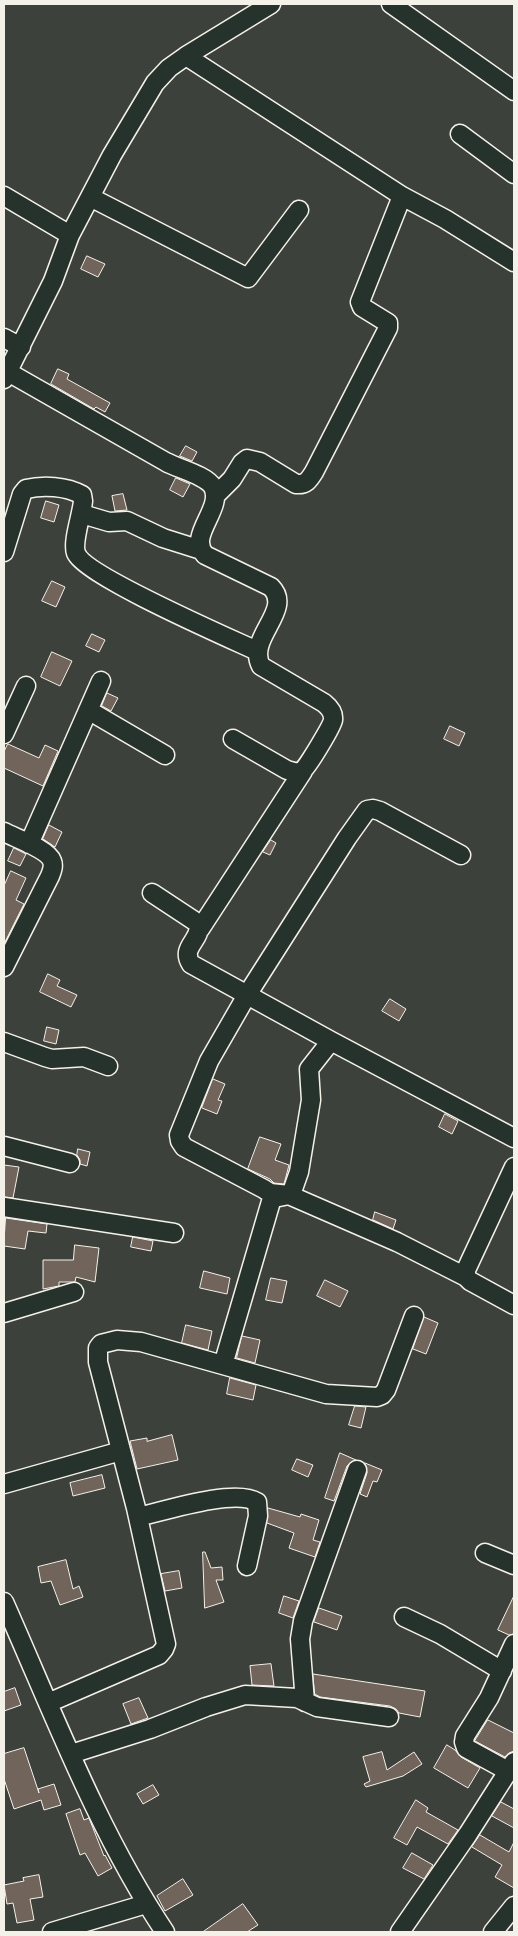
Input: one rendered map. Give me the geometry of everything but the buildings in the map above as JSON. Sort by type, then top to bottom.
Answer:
[{"type":"street","points":[[201,550],[200,542],[215,496],[214,489],[210,483],[170,464],[6,376],[52,280],[70,235],[112,155],[155,83],[169,68],[186,56],[271,4]]},
{"type":"street","points":[[390,4],[514,91]]},
{"type":"street","points":[[186,56],[402,196],[445,219],[514,262]]},
{"type":"street","points":[[460,134],[514,174]]},
{"type":"street","points":[[4,196],[70,235]]},
{"type":"street","points":[[215,496],[232,479],[242,463],[247,459],[260,462],[296,484],[308,481],[314,472],[388,328],[388,323],[362,307],[360,302],[402,196]]},
{"type":"street","points":[[90,197],[248,278],[299,210]]},
{"type":"street","points":[[4,338],[21,347]]},
{"type":"street","points":[[4,552],[22,494],[26,490],[44,487],[76,492],[82,495],[83,501],[75,548],[77,556],[84,563],[96,572],[143,597],[257,651]]},
{"type":"street","points":[[82,514],[109,522],[127,521],[163,538],[201,550],[205,554],[271,587],[277,594],[277,607],[257,651],[257,659],[261,666],[324,703],[330,708],[333,715],[330,729],[200,929],[188,951],[187,958],[191,964],[514,1138]]},
{"type":"street","points":[[29,844],[101,681]]},
{"type":"street","points":[[4,734],[26,686]]},
{"type":"street","points":[[88,710],[165,755]]},
{"type":"street","points":[[233,739],[287,770],[303,771]]},
{"type":"street","points":[[461,855],[380,811],[367,810],[347,838],[247,995],[209,1061],[179,1135],[184,1147],[190,1151],[277,1195],[397,1242],[466,1277],[477,1286],[514,1305]]},
{"type":"street","points":[[4,832],[48,855],[52,861],[50,876],[4,967]]},
{"type":"street","points":[[152,893],[195,920],[199,924],[200,929]]},
{"type":"street","points":[[277,1195],[293,1189],[299,1172],[311,1100],[309,1069],[331,1041]]},
{"type":"street","points":[[4,1042],[52,1059],[84,1057],[108,1066]]},
{"type":"street","points":[[4,1146],[70,1163]]},
{"type":"street","points":[[466,1277],[466,1270],[514,1167]]},
{"type":"street","points":[[222,1364],[277,1195]]},
{"type":"street","points":[[4,1207],[174,1234]]},
{"type":"street","points":[[4,1313],[74,1292]]},
{"type":"street","points":[[48,1703],[159,1655],[164,1649],[165,1638],[138,1517],[98,1362],[98,1348],[100,1344],[108,1341],[126,1340],[222,1364],[326,1394],[377,1396],[382,1395],[386,1390],[414,1316]]},
{"type":"street","points":[[4,1484],[121,1451]]},
{"type":"street","points":[[305,1702],[300,1639],[303,1621],[357,1470]]},
{"type":"street","points":[[138,1517],[207,1501],[232,1498],[252,1499],[257,1502],[258,1516],[247,1566]]},
{"type":"street","points":[[485,1553],[514,1565]]},
{"type":"street","points":[[4,1602],[9,1626],[48,1703],[107,1834],[146,1904],[165,1932]]},
{"type":"street","points":[[404,1618],[440,1634],[502,1671]]},
{"type":"street","points":[[400,1932],[468,1834],[511,1767],[466,1748],[464,1742],[465,1736],[489,1698],[514,1644]]},
{"type":"street","points":[[71,1754],[150,1729],[245,1695],[298,1698],[317,1707],[335,1711],[389,1717]]},
{"type":"street","points":[[52,1932],[146,1904]]},
{"type":"street","points":[[493,1932],[514,1906]]}]
